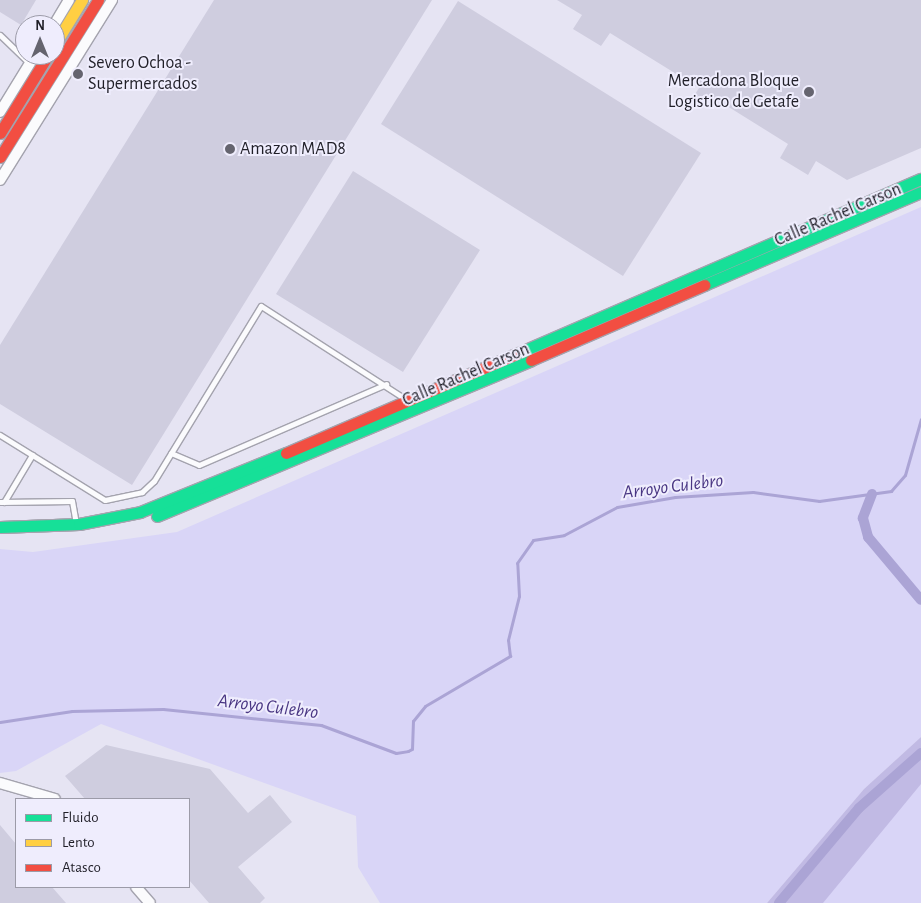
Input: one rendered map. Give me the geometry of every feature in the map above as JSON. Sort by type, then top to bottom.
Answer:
[{"type":"street","points":[[60,15],[69,0]]},
{"type":"street","points":[[65,28],[82,0]]},
{"type":"street","points":[[0,157],[98,0]]},
{"type":"street","points":[[0,180],[112,0]]},
{"type":"street","points":[[0,112],[29,65]]},
{"type":"street","points":[[0,132],[42,65]]},
{"type":"street","name":"Calle Rachel Carson","points":[[0,527],[76,524],[140,512],[184,497],[921,179]]},
{"type":"street","name":"Calle Rachel Carson","points":[[0,536],[84,533],[185,508],[921,192]]},
{"type":"street","points":[[0,783],[52,798]]},
{"type":"street","points":[[137,888],[150,903]]},
{"type":"lane","points":[[0,35],[15,46]]},
{"type":"lane","points":[[0,435],[105,500],[148,488],[260,306],[386,384],[407,401]]},
{"type":"lane","points":[[171,453],[199,465],[386,384]]},
{"type":"lane","points":[[2,502],[32,455]]},
{"type":"lane","points":[[2,502],[72,501],[76,524]]},
{"type":"shaded area","points":[[921,207],[921,737],[864,789],[767,903],[380,903],[358,867],[356,816],[101,724],[16,771],[0,773],[0,549],[33,552],[177,532]]},
{"type":"shaded area","points":[[921,737],[921,784],[823,903],[767,903],[864,789]]},
{"type":"shaded area","points":[[921,761],[921,903],[802,903]]},
{"type":"building","points":[[0,0],[36,0],[27,15],[15,15],[15,21],[0,12]]},
{"type":"building","name":"Amazon MAD8","points":[[214,0],[432,0],[132,485],[0,404],[0,345]]},
{"type":"building","name":"Mercadona Bloque Logistico de Getafe","points":[[557,0],[921,0],[921,148],[847,180],[816,161],[808,175],[780,158],[788,144],[711,96],[702,109],[690,102],[699,88],[610,33],[601,46],[573,29],[582,15]]},
{"type":"building","points":[[458,1],[701,153],[623,276],[381,124]]},
{"type":"building","points":[[353,171],[480,250],[403,372],[276,294]]},
{"type":"building","points":[[106,745],[210,769],[248,813],[270,795],[292,822],[238,867],[265,898],[260,903],[209,903],[190,881],[190,798],[84,798],[65,776]]},
{"type":"building","points":[[0,825],[15,843],[15,888],[53,888],[66,903],[0,903]]},
{"type":"waterway","name":"Arroyo Culebro","points":[[0,722],[72,711],[163,709],[321,725],[396,753],[408,751],[412,749],[413,721],[425,706],[510,656],[508,640],[519,596],[517,563],[533,540],[564,535],[617,507],[675,497],[753,492],[819,501],[891,491],[905,475],[921,419]]},
{"type":"waterway","points":[[872,494],[863,518],[868,537],[921,600]]},
{"type":"waterway","points":[[779,903],[859,808],[921,753]]},
{"type":"traffic: fast","points":[[516,354],[921,179]]},
{"type":"traffic: fast","points":[[704,285],[921,192]]},
{"type":"traffic: fast","points":[[157,516],[531,360]]},
{"type":"traffic: fast","points":[[0,527],[79,524],[140,512],[286,453]]},
{"type":"traffic: slow","points":[[65,28],[82,0]]},
{"type":"traffic: jam","points":[[0,157],[98,0]]},
{"type":"traffic: jam","points":[[0,133],[42,65]]},
{"type":"traffic: jam","points":[[531,360],[704,285]]},
{"type":"traffic: jam","points":[[286,453],[516,354]]},
{"type":"place","name":"Severo Ochoa - Supermercados","points":[[78,74]]},
{"type":"place","name":"Mercadona Bloque Logistico de Getafe","points":[[809,92]]},
{"type":"place","name":"Amazon MAD8","points":[[230,149]]}]
